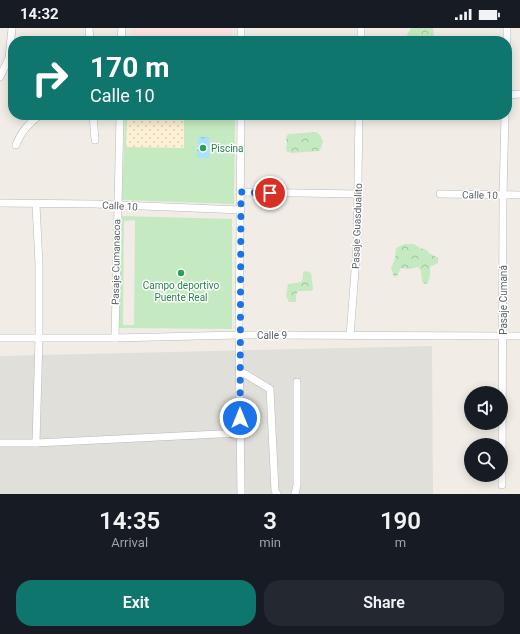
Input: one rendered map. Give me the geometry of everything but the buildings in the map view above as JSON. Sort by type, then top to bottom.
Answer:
[{"type":"street","points":[[0,77],[8,58]]},
{"type":"street","points":[[16,145],[19,136],[35,120]]},
{"type":"street","points":[[94,120],[95,140]]},
{"type":"street","name":"Pasaje Cumanacoa","points":[[115,338],[120,120]]},
{"type":"street","points":[[241,120],[239,335],[241,494]]},
{"type":"street","name":"Pasaje Guasdualito","points":[[350,336],[357,245],[360,120]]},
{"type":"street","name":"Pasaje Cumaná","points":[[502,484],[503,196],[505,120]]},
{"type":"street","points":[[241,192],[358,194]]},
{"type":"street","name":"Calle 10","points":[[440,194],[503,196],[520,195]]},
{"type":"street","name":"Calle 10","points":[[0,203],[117,205],[241,210]]},
{"type":"street","points":[[36,204],[39,264],[40,338],[36,443]]},
{"type":"street","name":"Calle 9","points":[[0,338],[115,338],[239,335],[520,336]]},
{"type":"street","points":[[240,372],[270,389],[277,494]]},
{"type":"street","points":[[295,494],[297,485],[297,382]]},
{"type":"street","points":[[0,443],[36,443],[240,433]]},
{"type":"shaded area","points":[[131,28],[232,28],[231,36],[131,36]]},
{"type":"shaded area","points":[[432,346],[433,494],[0,494],[0,356]]},
{"type":"green space","points":[[411,28],[433,28],[434,36],[407,36]]},
{"type":"green space","points":[[125,120],[235,120],[234,204],[122,200]]},
{"type":"green space","points":[[316,132],[322,138],[322,146],[319,151],[291,153],[286,151],[286,138],[288,134]]},
{"type":"green space","name":"Campo deportivo Puente Real","points":[[122,216],[232,219],[232,329],[119,328]],"holes":[[[135,220],[134,325],[123,325],[124,221]]]},
{"type":"green space","points":[[405,244],[414,244],[427,250],[429,253],[438,258],[438,263],[430,267],[428,283],[425,284],[422,282],[421,271],[418,267],[410,269],[401,268],[397,276],[394,277],[391,268],[395,259],[396,248]]},
{"type":"green space","points":[[307,271],[311,273],[313,289],[311,291],[298,291],[296,295],[296,302],[289,302],[286,296],[288,284],[301,282],[303,272]]},
{"type":"sand","points":[[127,120],[184,120],[184,148],[126,147]]},
{"type":"water","name":"Piscina","points":[[198,137],[209,137],[209,158],[197,158]]},
{"type":"place","name":"Piscina","points":[[203,148]]},
{"type":"place","name":"Campo deportivo Puente Real","points":[[181,273]]},
{"type":"route","points":[[240,418],[239,335],[241,192],[270,193]]}]
